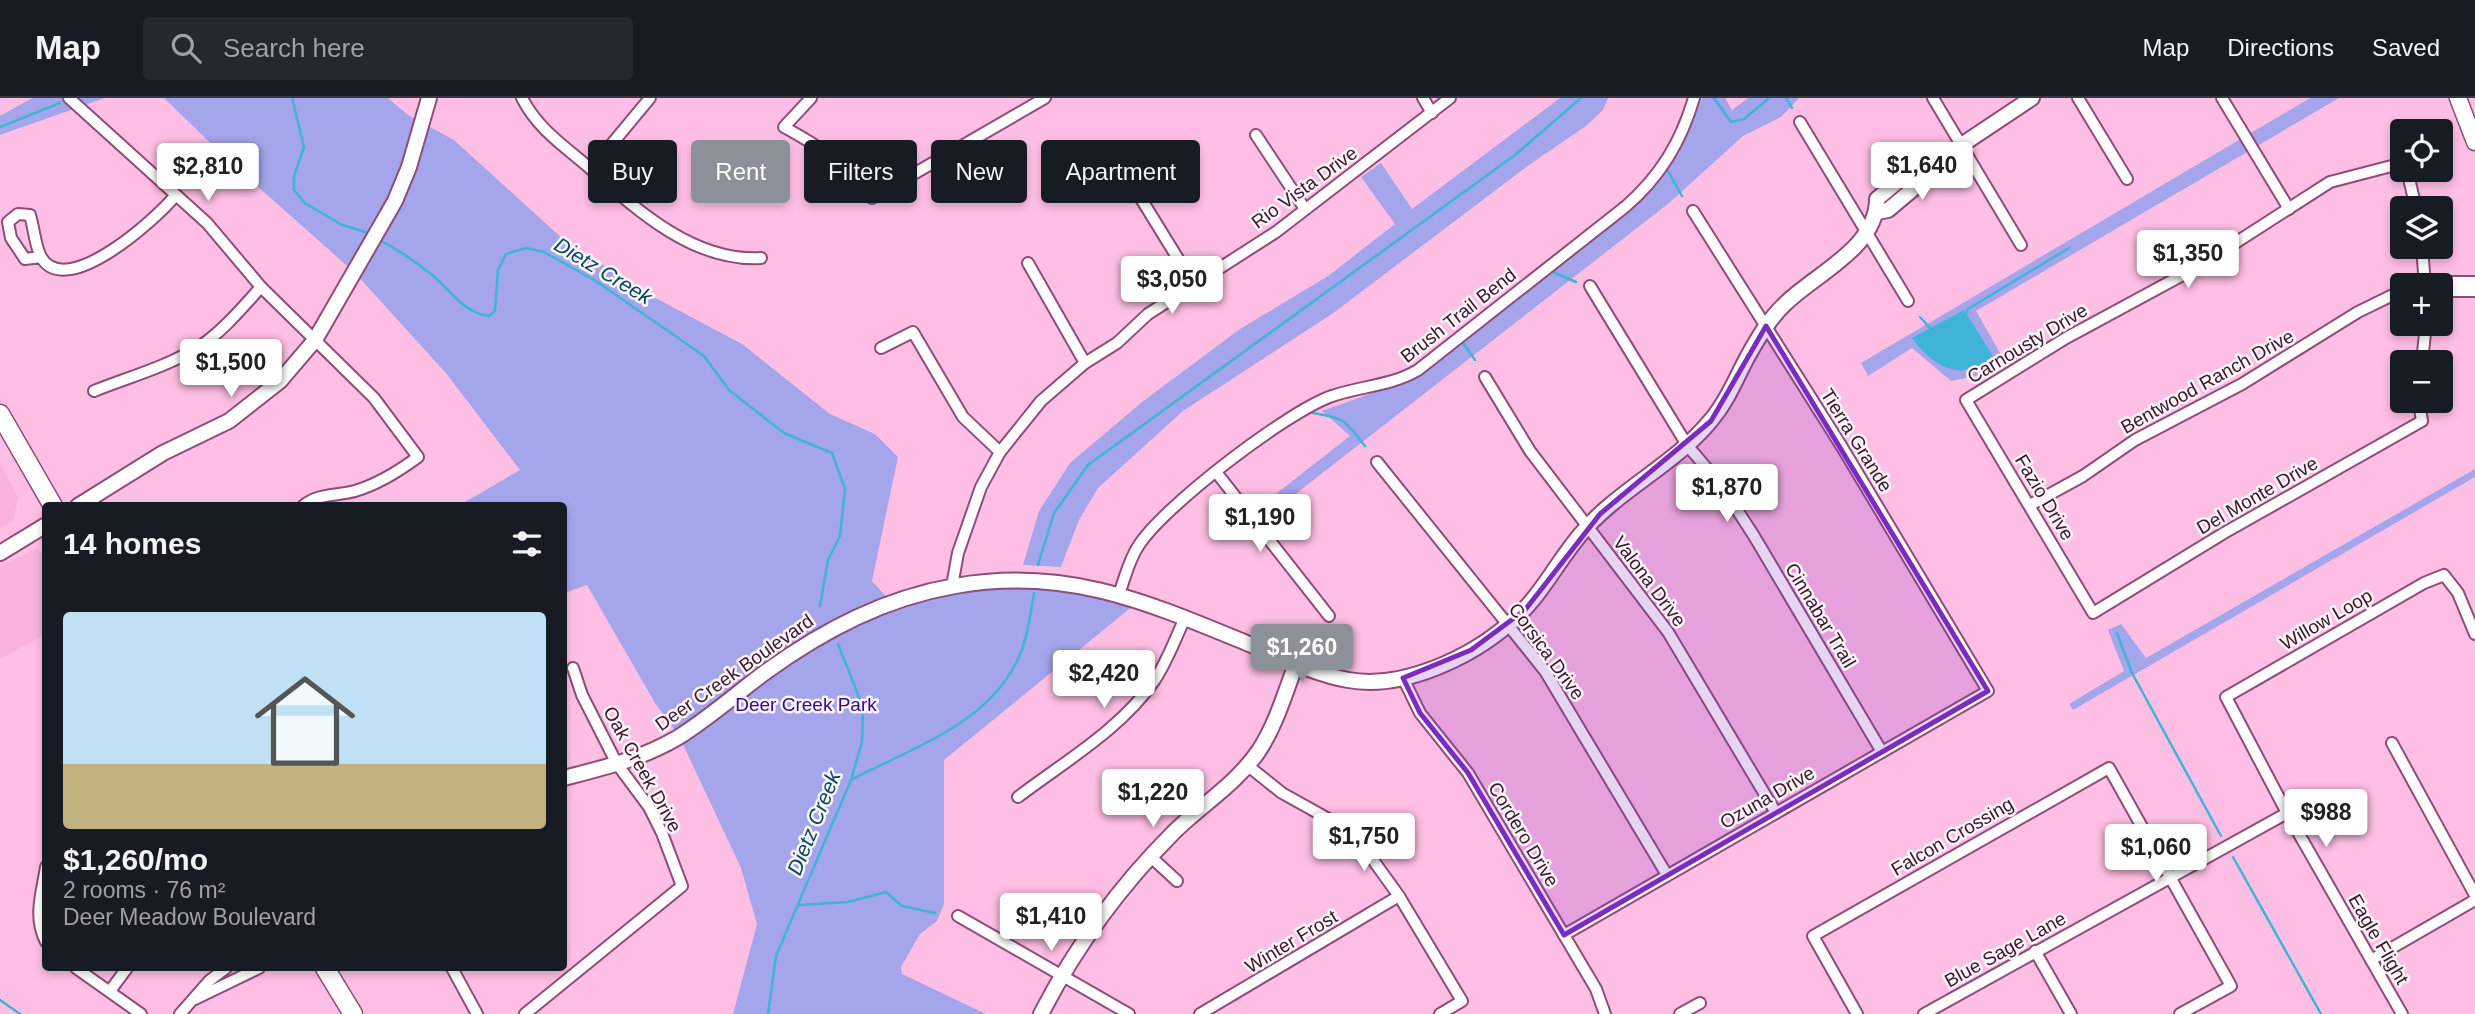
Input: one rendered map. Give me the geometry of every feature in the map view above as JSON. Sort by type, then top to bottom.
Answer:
[{"type":"main road","points":[[2458,98],[2475,142]]},
{"type":"main road","points":[[0,414],[51,502]]},
{"type":"main road","points":[[327,971],[353,1014]]},
{"type":"street","points":[[69,98],[175,197],[207,223],[261,287],[374,398],[418,457],[394,474],[371,485],[316,498],[310,502]]},
{"type":"street","points":[[84,502],[163,453],[229,421],[250,407],[280,381],[315,340],[391,206],[409,167],[429,98]]},
{"type":"street","points":[[522,98],[533,119],[547,134],[588,167]]},
{"type":"street","points":[[615,140],[650,98]]},
{"type":"street","points":[[811,98],[784,127],[834,156],[850,169],[872,198],[1045,98]]},
{"type":"street","points":[[1423,98],[1432,113]]},
{"type":"street","name":"Rio Vista Drive","points":[[952,586],[968,517],[1000,452],[1041,401],[1085,363],[1193,283],[1276,232],[1450,98]]},
{"type":"street","name":"Brush Trail Bend","points":[[1119,594],[1139,545],[1155,523],[1216,472],[1313,405],[1332,396],[1409,376],[1636,198],[1667,160],[1683,132],[1694,98]]},
{"type":"street","points":[[1933,98],[2021,245]]},
{"type":"street","name":"Deer Creek Boulevard","points":[[567,777],[617,764],[679,736],[828,629],[881,606],[952,586],[1005,580],[1055,581],[1119,594],[1296,663],[1348,680],[1403,678],[1471,650],[1508,626],[1545,588],[1587,528],[1687,445],[1725,401],[1766,326],[1801,289],[1844,257],[1877,212],[1888,211],[1938,168],[1942,158],[2032,98]]},
{"type":"street","points":[[2078,98],[2127,179]]},
{"type":"street","points":[[2222,98],[2289,209]]},
{"type":"street","points":[[1800,122],[1908,300]]},
{"type":"street","points":[[1256,135],[1305,209]]},
{"type":"street","name":"Carnousty Drive","points":[[1966,400],[2066,338],[2201,265],[2330,183],[2390,167]]},
{"type":"street","points":[[41,257],[52,267],[63,269],[121,247],[160,214],[175,197]]},
{"type":"street","points":[[630,203],[653,220],[699,246],[730,258],[761,258]]},
{"type":"street","points":[[1144,203],[1193,283]]},
{"type":"street","name":"Tierra Grande","points":[[1693,211],[1988,691]]},
{"type":"street","points":[[1028,263],[1085,363]]},
{"type":"street","points":[[2453,282],[2475,282]]},
{"type":"street","name":"Cinnabar Trail","points":[[1590,286],[1687,445],[1721,485],[1754,536],[1882,752]]},
{"type":"street","points":[[94,391],[160,367],[200,346],[225,326],[261,287]]},
{"type":"street","points":[[2453,291],[2475,291]]},
{"type":"street","name":"Bentwood Ranch Drive","points":[[2030,505],[2083,476],[2135,440],[2242,384],[2358,312],[2390,296]]},
{"type":"street","points":[[881,348],[913,331],[963,417],[1000,452]]},
{"type":"street","name":"Valona Drive","points":[[1485,377],[1530,452],[1668,632],[1776,813]]},
{"type":"street","name":"Fazio Drive","points":[[1966,400],[2093,613]]},
{"type":"street","name":"Del Monte Drive","points":[[2093,613],[2224,533],[2422,421],[2421,413]]},
{"type":"street","name":"Corsica Drive","points":[[1377,462],[1545,671],[1667,875]]},
{"type":"street","points":[[1216,472],[1329,616]]},
{"type":"street","points":[[0,553],[42,528]]},
{"type":"street","name":"Willow Loop","points":[[2226,697],[2424,583],[2444,575],[2458,593],[2475,634]]},
{"type":"street","points":[[1018,797],[1097,737],[1142,697],[1163,665],[1185,618]]},
{"type":"street","points":[[1041,1014],[1061,977],[1108,905],[1151,857],[1247,765],[1268,735],[1296,663]]},
{"type":"street","name":"Oak Creek Drive","points":[[525,1014],[682,886],[649,807],[617,764],[582,695],[573,668]]},
{"type":"street","name":"Cordero Drive","points":[[1403,678],[1420,713],[1468,773],[1596,989],[1605,1014]]},
{"type":"street","name":"Ozuna Drive","points":[[1564,935],[1988,691]]},
{"type":"street","name":"Eagle Flight","points":[[2226,697],[2287,813],[2402,1014]]},
{"type":"street","points":[[2392,743],[2475,895]]},
{"type":"street","points":[[1247,765],[1282,793],[1343,827],[1360,842],[1399,896],[1462,1001],[1440,1014]]},
{"type":"street","name":"Falcon Crossing","points":[[1857,1014],[1813,936],[2109,768],[2171,878]]},
{"type":"street","name":"Blue Sage Lane","points":[[1924,1014],[2287,813]]},
{"type":"street","points":[[1151,857],[1177,881]]},
{"type":"street","points":[[2171,878],[2231,986],[2180,1014]]},
{"type":"street","points":[[42,889],[38,911],[42,933]]},
{"type":"street","name":"Winter Frost","points":[[1200,1014],[1399,896]]},
{"type":"street","points":[[2371,960],[2475,900]]},
{"type":"street","points":[[958,916],[1129,1014]]},
{"type":"street","points":[[2035,951],[2071,1014]]},
{"type":"street","points":[[81,971],[141,1014]]},
{"type":"street","points":[[110,990],[125,971]]},
{"type":"street","points":[[180,1014],[209,981],[222,971]]},
{"type":"street","points":[[195,999],[253,971]]},
{"type":"street","points":[[454,971],[477,1014]]},
{"type":"street","points":[[1680,1014],[1700,1003]]},
{"type":"highlighted area","points":[[1766,326],[1988,691],[1564,935],[1468,773],[1420,713],[1403,678],[1471,650],[1525,610],[1600,514],[1711,421]]},
{"type":"shaded area","points":[[1964,310],[1993,356],[1970,369],[1959,370],[1939,364],[1912,338]]},
{"type":"shaded area","points":[[0,464],[18,497],[14,520],[0,529]]},
{"type":"shaded area","points":[[35,549],[42,552],[42,636],[0,659],[0,567]]},
{"type":"green space","points":[[32,98],[105,98],[0,135],[0,116]]},
{"type":"green space","name":"Deer Creek Park","points":[[164,98],[388,98],[408,115],[454,140],[564,240],[650,295],[742,344],[830,414],[875,434],[898,457],[872,581],[892,603],[1005,580],[1139,601],[944,760],[944,904],[937,921],[920,934],[901,967],[902,974],[986,1014],[733,1014],[757,924],[741,868],[679,736],[655,703],[587,585],[567,592],[567,502],[465,502],[520,470],[445,372],[355,273],[228,160]]},
{"type":"green space","points":[[1560,98],[1608,98],[1603,110],[1586,126],[1529,165],[1332,314],[1183,411],[1098,488],[1079,520],[1061,567],[1023,565],[1039,511],[1070,463],[1142,402],[1240,329],[1328,276],[1395,224],[1361,177],[1381,163],[1412,209]]},
{"type":"green space","points":[[1702,98],[1725,98],[1732,110],[1748,98],[1799,98],[1781,117],[1743,136],[1669,203],[1266,517],[1259,507],[1350,436],[1322,411],[1419,376],[1654,187],[1679,153]]},
{"type":"green space","points":[[2310,98],[2339,98],[1976,311],[2006,363],[1985,374],[1951,381],[1912,348],[1868,376],[1861,363]]},
{"type":"green space","points":[[2475,469],[2475,477],[2073,710],[2069,704],[2124,671],[2108,630],[2121,624],[2146,658]]},
{"type":"waterway","name":"Dietz Creek","points":[[292,98],[304,147],[294,176],[294,190],[305,203],[340,224],[371,234]]},
{"type":"waterway","points":[[1038,565],[1054,513],[1088,465],[1515,155],[1581,98]]},
{"type":"waterway","points":[[1714,98],[1731,122],[1744,119],[1769,98]]},
{"type":"waterway","points":[[1786,98],[1792,108]]},
{"type":"waterway","points":[[0,127],[60,103]]},
{"type":"waterway","points":[[1667,169],[1682,196]]},
{"type":"waterway","name":"Dietz Creek","points":[[380,240],[425,269],[464,305],[489,316],[495,311],[498,270],[506,254],[526,248],[544,252],[596,281],[704,356],[729,390],[784,433],[832,453],[845,489],[840,536],[828,560],[820,606]]},
{"type":"waterway","points":[[1966,314],[1968,309],[2069,248]]},
{"type":"waterway","points":[[1553,272],[1576,282]]},
{"type":"waterway","points":[[1920,317],[1932,330]]},
{"type":"waterway","points":[[1463,343],[1475,360]]},
{"type":"waterway","points":[[1313,413],[1344,422],[1365,446]]},
{"type":"waterway","points":[[851,780],[942,734],[984,705],[1001,686],[1019,657],[1028,630],[1034,593]]},
{"type":"waterway","points":[[2117,633],[2132,673],[2221,836]]},
{"type":"waterway","name":"Dietz Creek","points":[[768,1014],[776,956],[851,780],[862,742],[863,707],[838,644]]},
{"type":"waterway","points":[[2233,857],[2321,1014]]},
{"type":"waterway","points":[[799,905],[848,902],[886,892],[902,906],[935,913]]},
{"type":"waterway","points":[[0,1000],[20,1014]]}]
